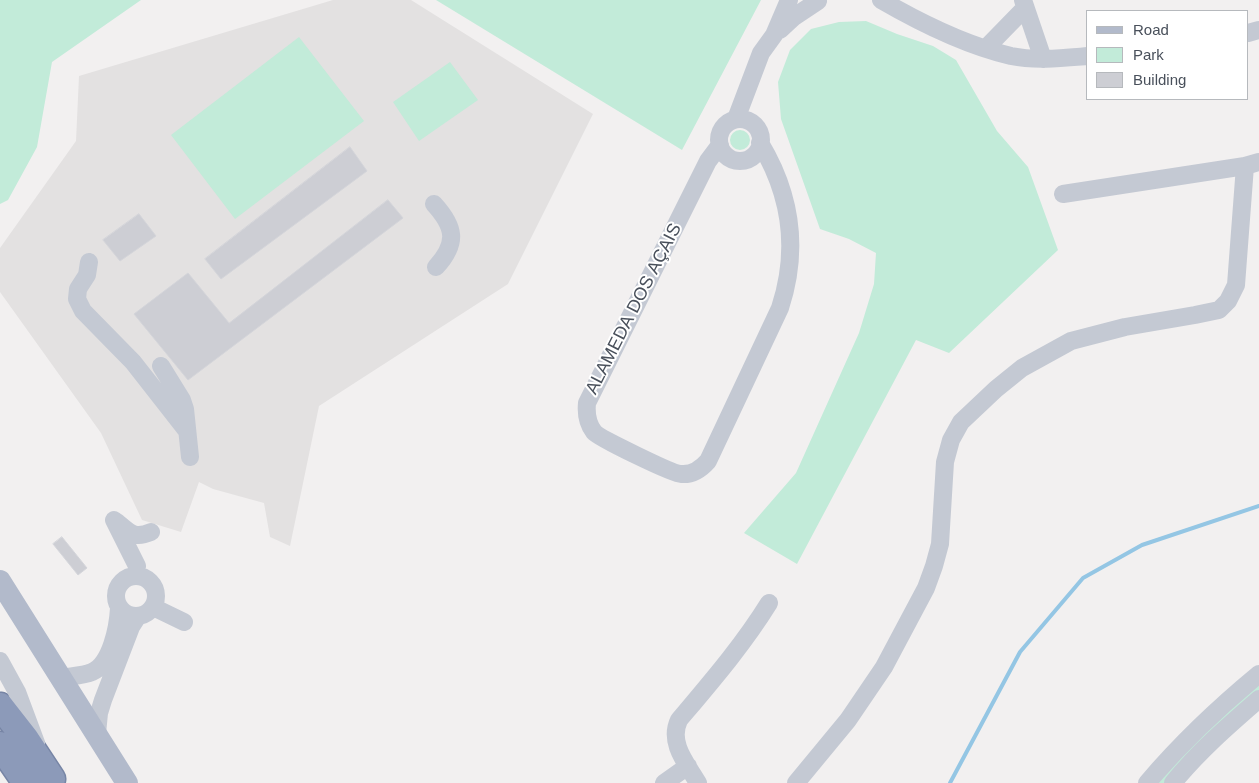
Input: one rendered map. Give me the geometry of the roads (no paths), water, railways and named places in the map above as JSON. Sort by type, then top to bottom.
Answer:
[{"type":"highway","points":[[0,706],[25,738],[53,781]]},
{"type":"highway","points":[[0,745],[26,783]]},
{"type":"main road","points":[[0,581],[127,783]]},
{"type":"street","points":[[774,35],[789,0]]},
{"type":"street","points":[[736,119],[761,53],[774,35],[816,0]]},
{"type":"street","points":[[879,1],[934,28],[1012,56],[1043,59],[1086,56]]},
{"type":"street","points":[[986,48],[1024,4]]},
{"type":"street","points":[[1024,4],[1043,59]]},
{"type":"street","points":[[752,80],[754,125]]},
{"type":"street","points":[[698,183],[708,162],[720,145],[721,132],[730,122],[736,119],[749,121],[758,130],[760,143],[769,158],[779,184]]},
{"type":"street","points":[[698,183],[715,170],[758,150],[760,143]]},
{"type":"street","points":[[720,145],[728,156],[741,159],[779,184]]},
{"type":"street","points":[[796,783],[848,720],[884,668],[926,588],[940,544],[945,462],[950,440],[961,422],[996,389],[1022,368],[1070,341],[1125,327],[1219,310],[1228,301],[1236,285],[1252,164],[1063,194]]},
{"type":"street","name":"ALAMEDA DOS AÇAIS","points":[[698,183],[587,402],[586,409],[588,421],[598,436],[678,474],[693,472],[708,461],[780,308],[789,276],[791,243],[788,213],[779,184]]},
{"type":"street","points":[[434,204],[445,217],[451,230],[451,245],[443,260],[436,267]]},
{"type":"street","points":[[90,262],[87,275],[78,289],[77,299],[83,311],[133,362],[187,431]]},
{"type":"street","points":[[161,366],[182,400],[185,409],[190,457]]},
{"type":"street","points":[[137,566],[114,520],[130,533],[138,536],[151,532]]},
{"type":"street","points":[[60,678],[92,672],[104,663],[115,635],[119,608],[115,595],[121,582],[134,576],[146,579],[151,584],[156,595],[153,607],[149,612],[138,616],[124,613],[119,608]]},
{"type":"street","points":[[698,783],[675,741],[675,728],[679,720],[754,627],[769,603]]},
{"type":"street","points":[[153,607],[184,622]]},
{"type":"street","points":[[97,734],[99,714],[103,700],[138,616]]},
{"type":"street","points":[[0,661],[18,692],[34,741]]},
{"type":"street","points":[[1148,783],[1171,755],[1259,674]]},
{"type":"street","points":[[0,681],[18,707],[53,781]]},
{"type":"street","points":[[1173,783],[1186,767],[1233,721],[1259,699]]},
{"type":"street","points":[[664,783],[688,766]]},
{"type":"waterway","points":[[950,783],[1020,652],[1083,578],[1142,545],[1259,506]]}]
